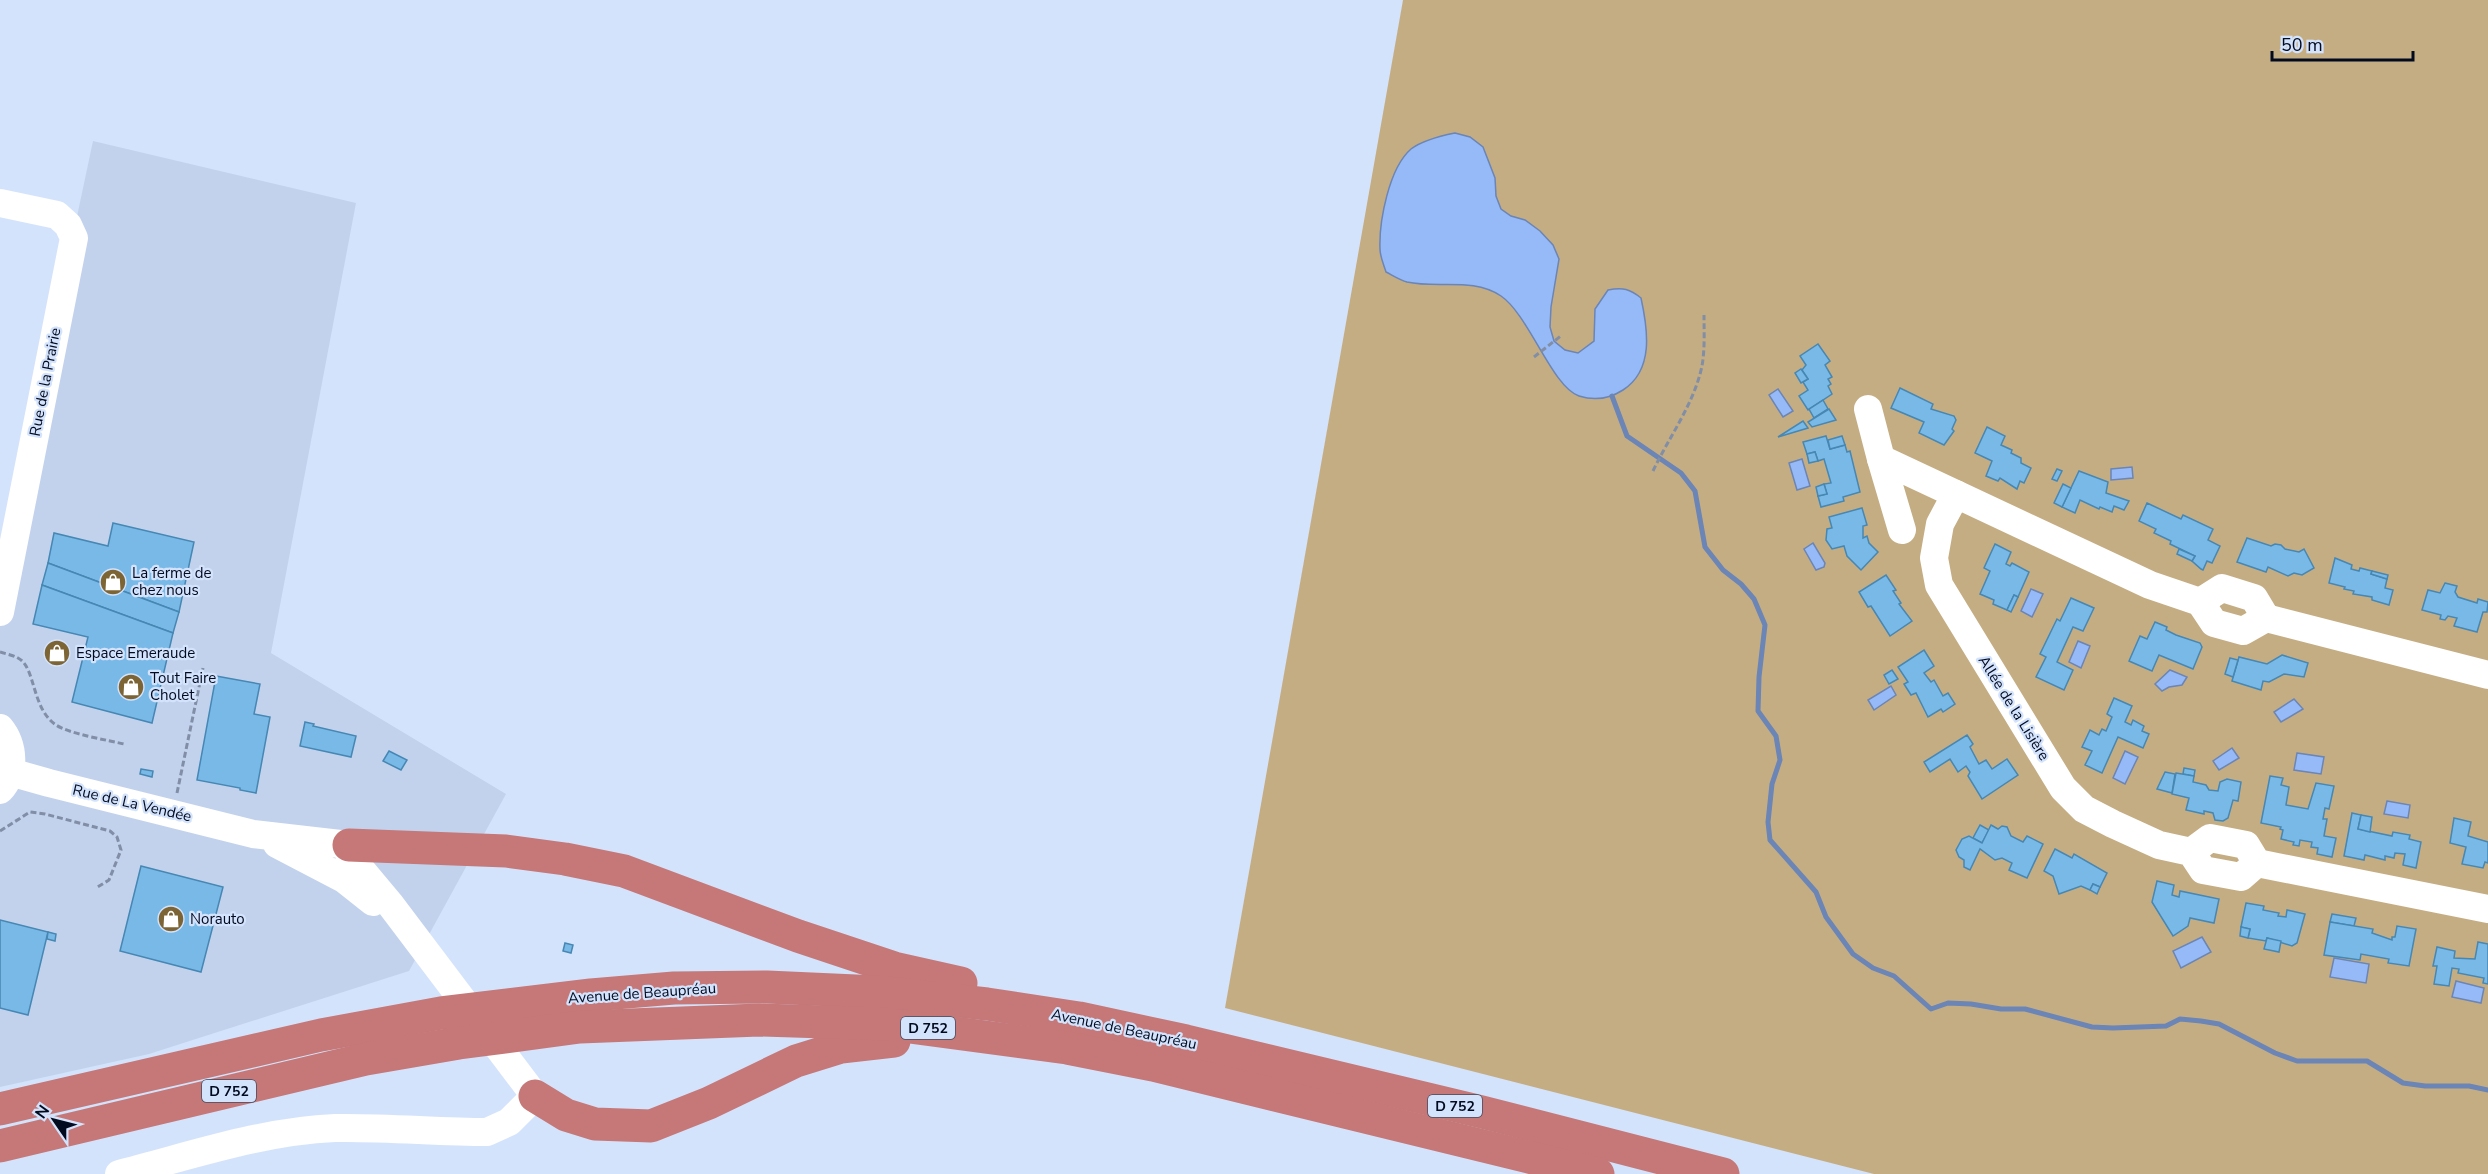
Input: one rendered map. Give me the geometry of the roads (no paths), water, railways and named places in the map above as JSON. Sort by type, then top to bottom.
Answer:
[{"type":"highway","points":[[349,845],[506,851],[566,859],[624,871],[798,936],[894,968],[1121,1016],[1186,1041]]},
{"type":"highway","name":"Avenue de Beaupréau","points":[[516,1020],[591,995],[674,988],[767,987],[878,992],[987,1004],[1079,1018],[1186,1041],[1494,1115],[1722,1174]]},
{"type":"highway","name":"D 752","points":[[0,1110],[321,1035],[441,1013],[516,1020]]},
{"type":"highway","name":"Avenue de Beaupréau","points":[[516,1020],[580,1027],[759,1020],[886,1024],[1067,1048],[1153,1065],[1598,1174]]},
{"type":"highway","name":"D 752","points":[[0,1146],[355,1062],[459,1043],[516,1020]]},
{"type":"highway","points":[[535,1096],[566,1115],[595,1124],[651,1126],[709,1103],[796,1061],[841,1047],[893,1041],[1026,1055],[1269,1104],[1331,1108]]},
{"type":"street","name":"Rue de la Prairie","points":[[0,203],[57,216],[68,225],[74,238],[0,612]]},
{"type":"street","points":[[1868,409],[1902,530]]},
{"type":"street","points":[[1881,459],[2150,585],[2200,602],[2214,623],[2243,631],[2265,618],[2488,675]]},
{"type":"street","name":"Allée de la Lisière","points":[[1956,494],[1940,524],[1934,558],[1939,585],[2063,788],[2084,809],[2159,845],[2191,852],[2203,870],[2241,877],[2257,863],[2488,909]]},
{"type":"street","points":[[0,728],[9,743],[12,757],[5,781]]},
{"type":"street","name":"Rue de La Vendée","points":[[5,781],[49,783],[173,812],[253,834],[303,856],[344,879],[417,941]]},
{"type":"street","name":"Rue de La Vendée","points":[[253,834],[349,845]]},
{"type":"street","points":[[119,1174],[273,1136],[334,1128],[487,1132],[509,1122],[535,1096],[349,855],[349,845]]},
{"type":"water","points":[[1455,133],[1470,137],[1483,147],[1495,178],[1496,196],[1501,209],[1511,216],[1525,220],[1553,245],[1559,259],[1551,307],[1550,327],[1554,341],[1565,350],[1578,353],[1594,341],[1595,309],[1608,290],[1626,290],[1641,298],[1647,336],[1644,361],[1633,382],[1623,390],[1596,399],[1579,396],[1569,390],[1559,379],[1511,305],[1490,290],[1467,285],[1407,282],[1386,272],[1380,252],[1381,224],[1391,182],[1397,169],[1411,149],[1432,139]]},
{"type":"water","points":[[1778,389],[1793,411],[1783,417],[1769,395]]},
{"type":"water","points":[[1802,459],[1810,486],[1797,490],[1789,463]]},
{"type":"water","points":[[2132,467],[2133,478],[2111,480],[2111,469]]},
{"type":"water","points":[[1813,543],[1825,563],[1824,567],[1816,570],[1804,549]]},
{"type":"water","points":[[2031,589],[2043,594],[2032,617],[2021,611]]},
{"type":"water","points":[[2078,641],[2090,646],[2081,668],[2069,662]]},
{"type":"water","points":[[2170,670],[2187,677],[2182,685],[2169,687],[2162,691],[2155,684]]},
{"type":"water","points":[[1891,686],[1896,695],[1874,710],[1868,700]]},
{"type":"water","points":[[2294,699],[2303,709],[2281,722],[2274,712]]},
{"type":"water","points":[[2232,748],[2239,758],[2219,770],[2213,761]]},
{"type":"water","points":[[2125,751],[2138,757],[2125,784],[2113,778]]},
{"type":"water","points":[[2297,753],[2324,757],[2321,774],[2294,770]]},
{"type":"water","points":[[2387,801],[2410,805],[2408,818],[2384,814]]},
{"type":"water","points":[[2202,937],[2211,952],[2181,968],[2173,951]]},
{"type":"water","points":[[2334,958],[2369,964],[2366,983],[2330,977]]},
{"type":"water","points":[[2456,981],[2484,988],[2481,1003],[2452,997]]},
{"type":"waterway","points":[[1612,396],[1627,436],[1681,473],[1695,491],[1705,547],[1723,570],[1741,584],[1754,599],[1765,625],[1758,711],[1776,736],[1780,760],[1772,784],[1768,822],[1770,840],[1816,892],[1826,917],[1853,954],[1873,968],[1894,976],[1931,1009],[1948,1003],[2001,1009],[2025,1009],[2092,1027],[2113,1028],[2166,1026],[2180,1019],[2201,1021],[2219,1024],[2275,1053],[2297,1061],[2367,1061],[2403,1083],[2425,1086],[2469,1086],[2488,1090]]},
{"type":"place","name":"La ferme de chez nous","points":[[113,582]]},
{"type":"place","name":"Espace Emeraude","points":[[57,653]]},
{"type":"place","name":"Tout Faire Cholet","points":[[131,687]]},
{"type":"place","name":"Norauto","points":[[171,919]]}]
